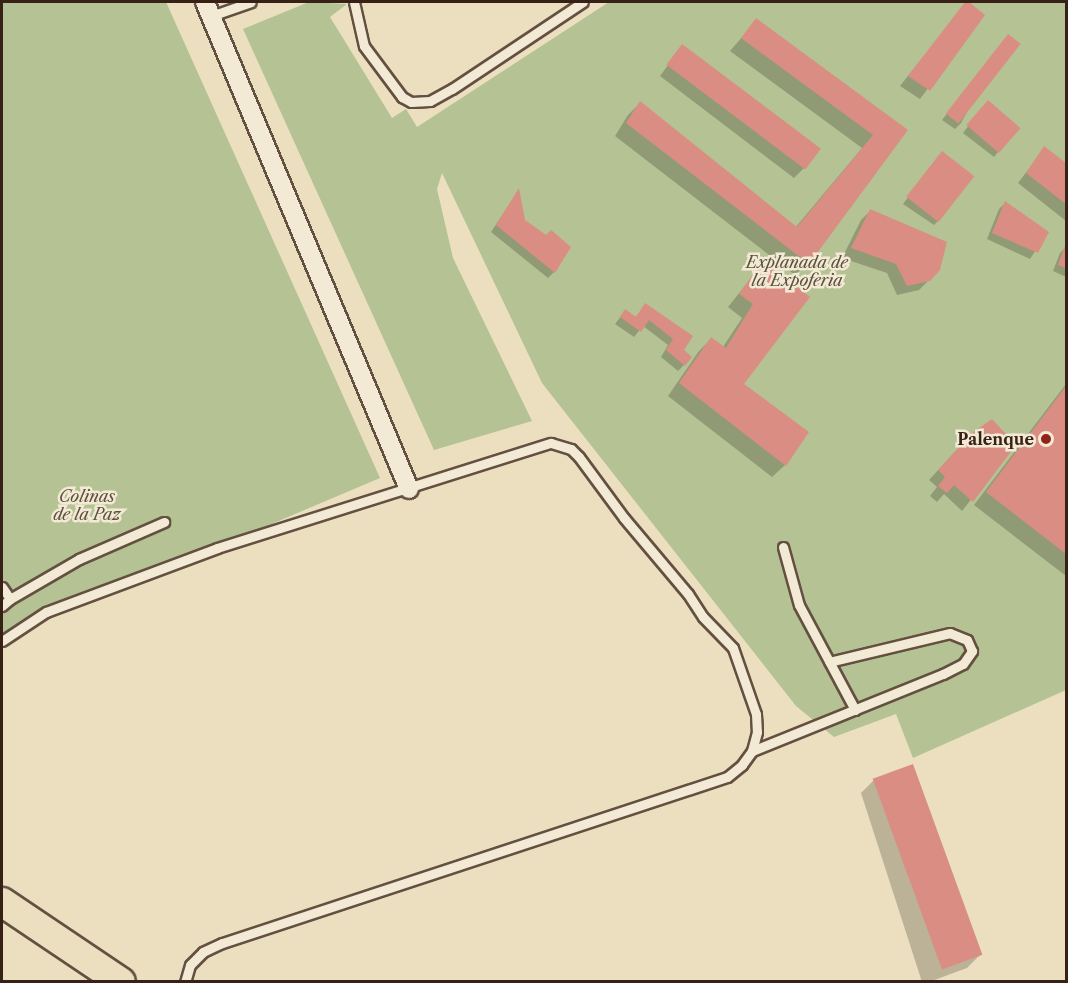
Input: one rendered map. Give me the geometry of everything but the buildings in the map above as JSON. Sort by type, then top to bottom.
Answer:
[{"type":"main road","points":[[2,902],[121,981]]},
{"type":"street","points":[[208,9],[409,489]]},
{"type":"lane","points":[[208,9],[251,2]]},
{"type":"lane","points":[[354,2],[364,46],[402,97],[411,102],[430,101],[452,89],[583,2]]},
{"type":"lane","points":[[2,641],[46,612],[185,560],[551,443],[571,449],[624,518],[688,594],[703,617],[733,648],[756,714],[757,732],[752,751],[742,765],[727,777],[222,943],[203,952],[190,965],[185,981]]},
{"type":"lane","points":[[2,606],[10,599],[79,559],[164,522]]},
{"type":"lane","points":[[783,547],[799,605],[855,710]]},
{"type":"lane","points":[[2,587],[10,599]]},
{"type":"lane","points":[[752,751],[963,664],[972,651],[967,640],[950,633],[829,662]]},
{"type":"green space","name":"Colinas de la Paz","points":[[2,2],[166,2],[380,478],[196,556],[101,592],[2,643]]},
{"type":"green space","name":"Explanada de la Expoferia","points":[[309,2],[347,4],[330,17],[392,118],[406,109],[417,127],[609,2],[1066,2],[1066,690],[913,758],[896,714],[834,737],[796,706],[542,383],[442,173],[437,189],[453,258],[532,421],[434,450],[243,29]]},
{"type":"place","name":"Palenque","points":[[1046,439]]}]
